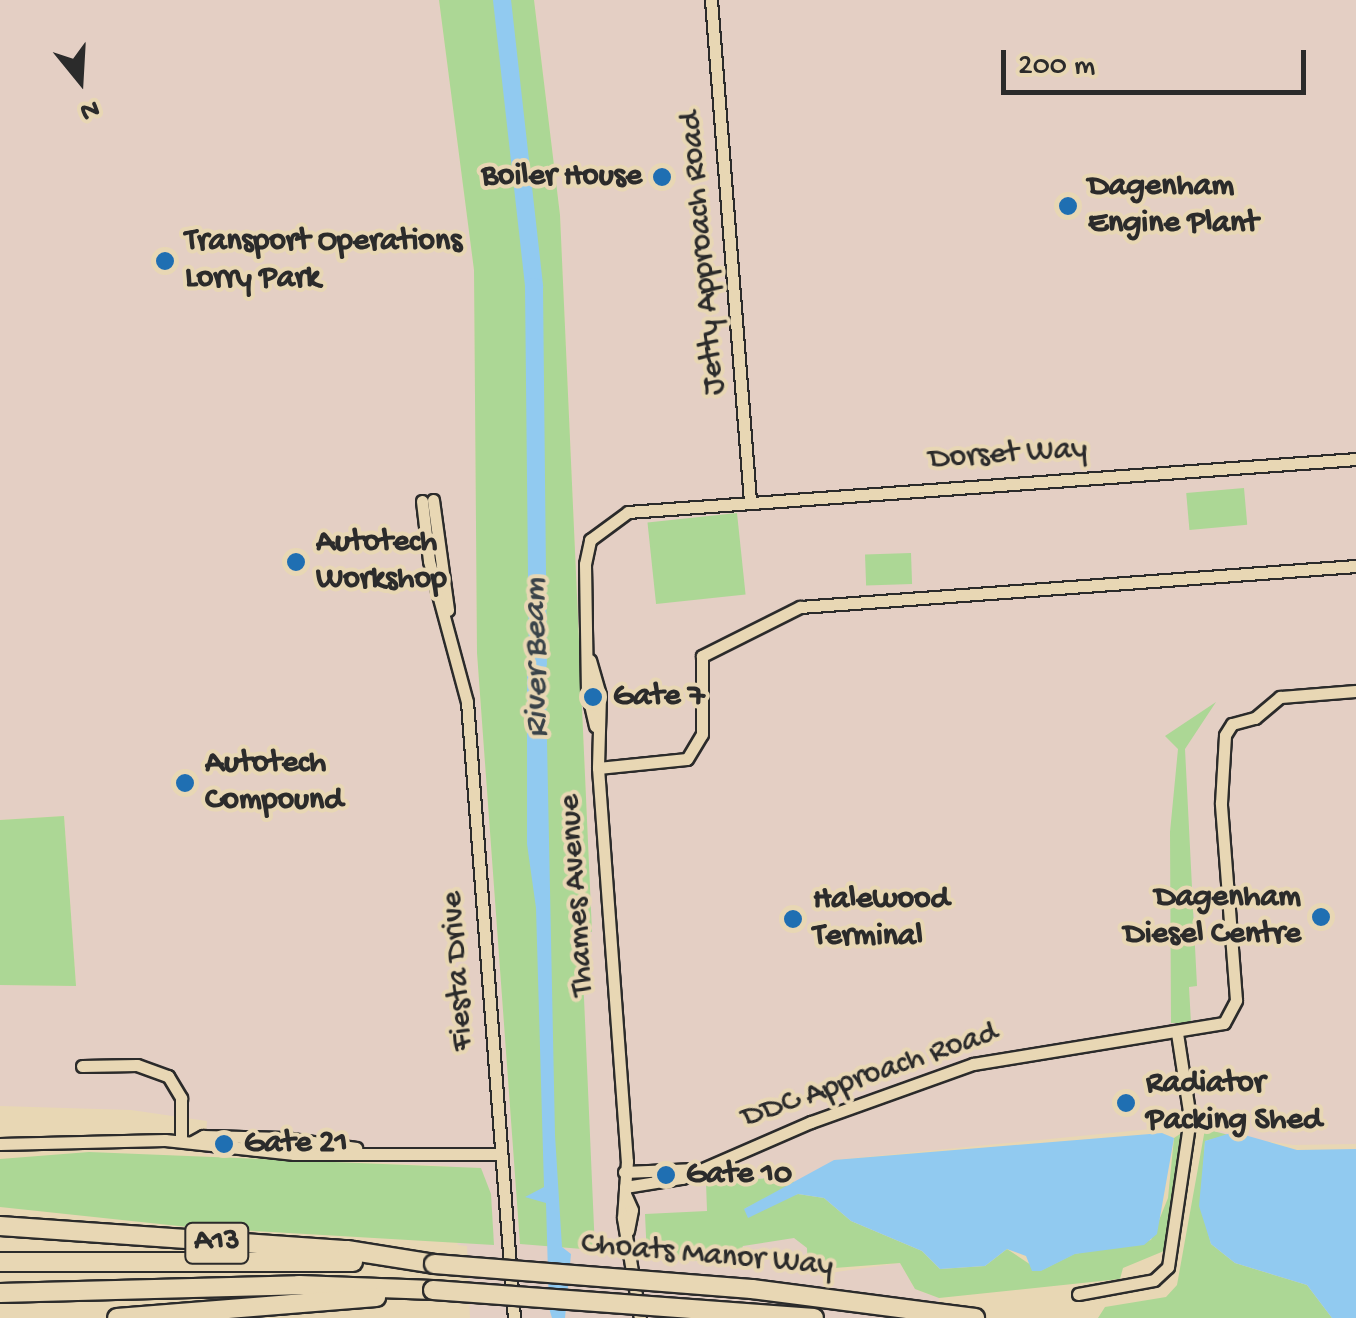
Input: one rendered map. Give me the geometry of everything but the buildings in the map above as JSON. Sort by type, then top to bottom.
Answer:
[{"type":"highway","name":"A13","points":[[0,1226],[348,1250],[434,1264]]},
{"type":"highway","name":"A13","points":[[0,1262],[434,1264]]},
{"type":"highway","name":"Choats Manor Way","points":[[434,1264],[752,1289],[975,1318]]},
{"type":"highway","name":"A13","points":[[0,1293],[299,1284],[433,1290]]},
{"type":"highway","name":"A13","points":[[117,1318],[433,1290]]},
{"type":"highway","name":"Choats Manor Way","points":[[433,1290],[814,1318]]},
{"type":"street","name":"Jetty Approach Road","points":[[711,0],[750,500]]},
{"type":"street","name":"Dorset Way","points":[[664,506],[1356,459]]},
{"type":"street","name":"Fiesta Drive","points":[[428,500],[429,561],[467,702],[502,1212],[513,1317]]},
{"type":"street","name":"Thames Avenue","points":[[640,1318],[633,1300],[628,1230],[632,1210],[625,1190],[598,768],[596,726],[600,695],[590,658],[583,578],[590,540],[617,516],[664,506]]},
{"type":"street","points":[[598,768],[687,760],[702,734],[702,656],[800,608],[1356,566]]},
{"type":"street","name":"DDC Approach Road","points":[[625,1190],[676,1180],[696,1168],[973,1064],[1218,1026],[1235,1009],[1221,803],[1225,735],[1232,724],[1255,718],[1280,696],[1356,691]]},
{"type":"street","points":[[1078,1294],[1154,1280],[1168,1266],[1190,1118],[1178,1033]]},
{"type":"street","points":[[82,1066],[138,1066],[168,1076],[182,1098],[186,1142]]},
{"type":"street","points":[[0,1144],[186,1142],[218,1150],[499,1154]]},
{"type":"street","points":[[624,1171],[696,1168]]},
{"type":"street","name":"Thames Avenue","points":[[628,1318],[633,1300]]},
{"type":"shaded area","points":[[0,0],[439,0],[474,270],[477,653],[520,1243],[594,1250],[581,929],[592,931],[560,215],[534,0],[1356,0],[1356,1144],[1293,1145],[1172,1127],[834,1160],[796,1183],[807,1247],[829,1273],[900,1263],[915,1289],[939,1298],[940,1318],[470,1318],[467,1246],[458,1245],[452,1227],[449,1166],[205,1154],[207,1121],[131,1110],[0,1106],[0,985],[76,986],[64,816],[0,820]]},
{"type":"green space","points":[[439,0],[534,0],[560,215],[592,932],[581,929],[595,1250],[520,1244],[477,653],[474,270]]},
{"type":"green space","points":[[1244,488],[1247,525],[1189,530],[1186,493]]},
{"type":"green space","points":[[737,513],[746,595],[656,604],[647,522]]},
{"type":"green space","points":[[911,553],[912,584],[866,586],[865,555]]},
{"type":"green space","points":[[1216,702],[1185,749],[1197,986],[1189,987],[1191,1023],[1171,1023],[1170,832],[1178,749],[1165,736]]},
{"type":"green space","points":[[64,816],[76,986],[0,985],[0,820]]},
{"type":"green space","points":[[1189,1128],[1164,1251],[1123,1268],[1120,1279],[939,1298],[915,1289],[900,1263],[808,1270],[807,1248],[794,1238],[743,1246],[737,1263],[647,1258],[645,1214],[707,1211],[706,1182],[788,1177],[796,1184],[744,1209],[798,1194],[824,1198],[851,1221],[922,1251],[940,1269],[985,1266],[1007,1249],[1040,1271],[1074,1254],[1151,1240],[1168,1198],[1174,1138]]},
{"type":"green space","points":[[1205,1129],[1229,1135],[1205,1141],[1201,1206],[1211,1244],[1235,1263],[1307,1285],[1332,1318],[1098,1318],[1105,1307],[1166,1297],[1177,1285]]},
{"type":"green space","points":[[89,1152],[481,1168],[491,1194],[494,1245],[188,1227],[0,1207],[0,1159]]},
{"type":"water","points":[[527,643],[545,643],[555,1135],[562,1247],[571,1254],[565,1318],[552,1318],[549,1308],[546,1203],[525,1197],[544,1187],[536,908],[527,844]]},
{"type":"water","points":[[1234,1132],[1297,1150],[1356,1149],[1356,1318],[1332,1318],[1307,1285],[1235,1263],[1211,1244],[1199,1206],[1205,1141]]},
{"type":"water","points":[[1162,1133],[1174,1138],[1157,1234],[1144,1245],[1075,1254],[1041,1271],[1032,1271],[1026,1256],[1007,1249],[985,1266],[940,1269],[922,1251],[851,1221],[824,1198],[798,1194],[748,1218],[744,1209],[834,1160]]},
{"type":"waterway","name":"River Beam","points":[[502,0],[534,287],[538,664]]},
{"type":"place","name":"Boiler House","points":[[662,177]]},
{"type":"place","name":"Dagenham Engine Plant","points":[[1068,206]]},
{"type":"place","name":"Transport Operations Lorry Park","points":[[165,261]]},
{"type":"place","name":"Autotech Workshop","points":[[296,562]]},
{"type":"place","name":"Gate 7","points":[[593,697]]},
{"type":"place","name":"Autotech Compound","points":[[185,783]]},
{"type":"place","name":"Dagenham Diesel Centre","points":[[1321,917]]},
{"type":"place","name":"Halewood Terminal","points":[[793,919]]},
{"type":"place","name":"Radiator Packing Shed","points":[[1126,1103]]},
{"type":"place","name":"Gate 21","points":[[224,1144]]},
{"type":"place","name":"Gate 10","points":[[666,1175]]}]
